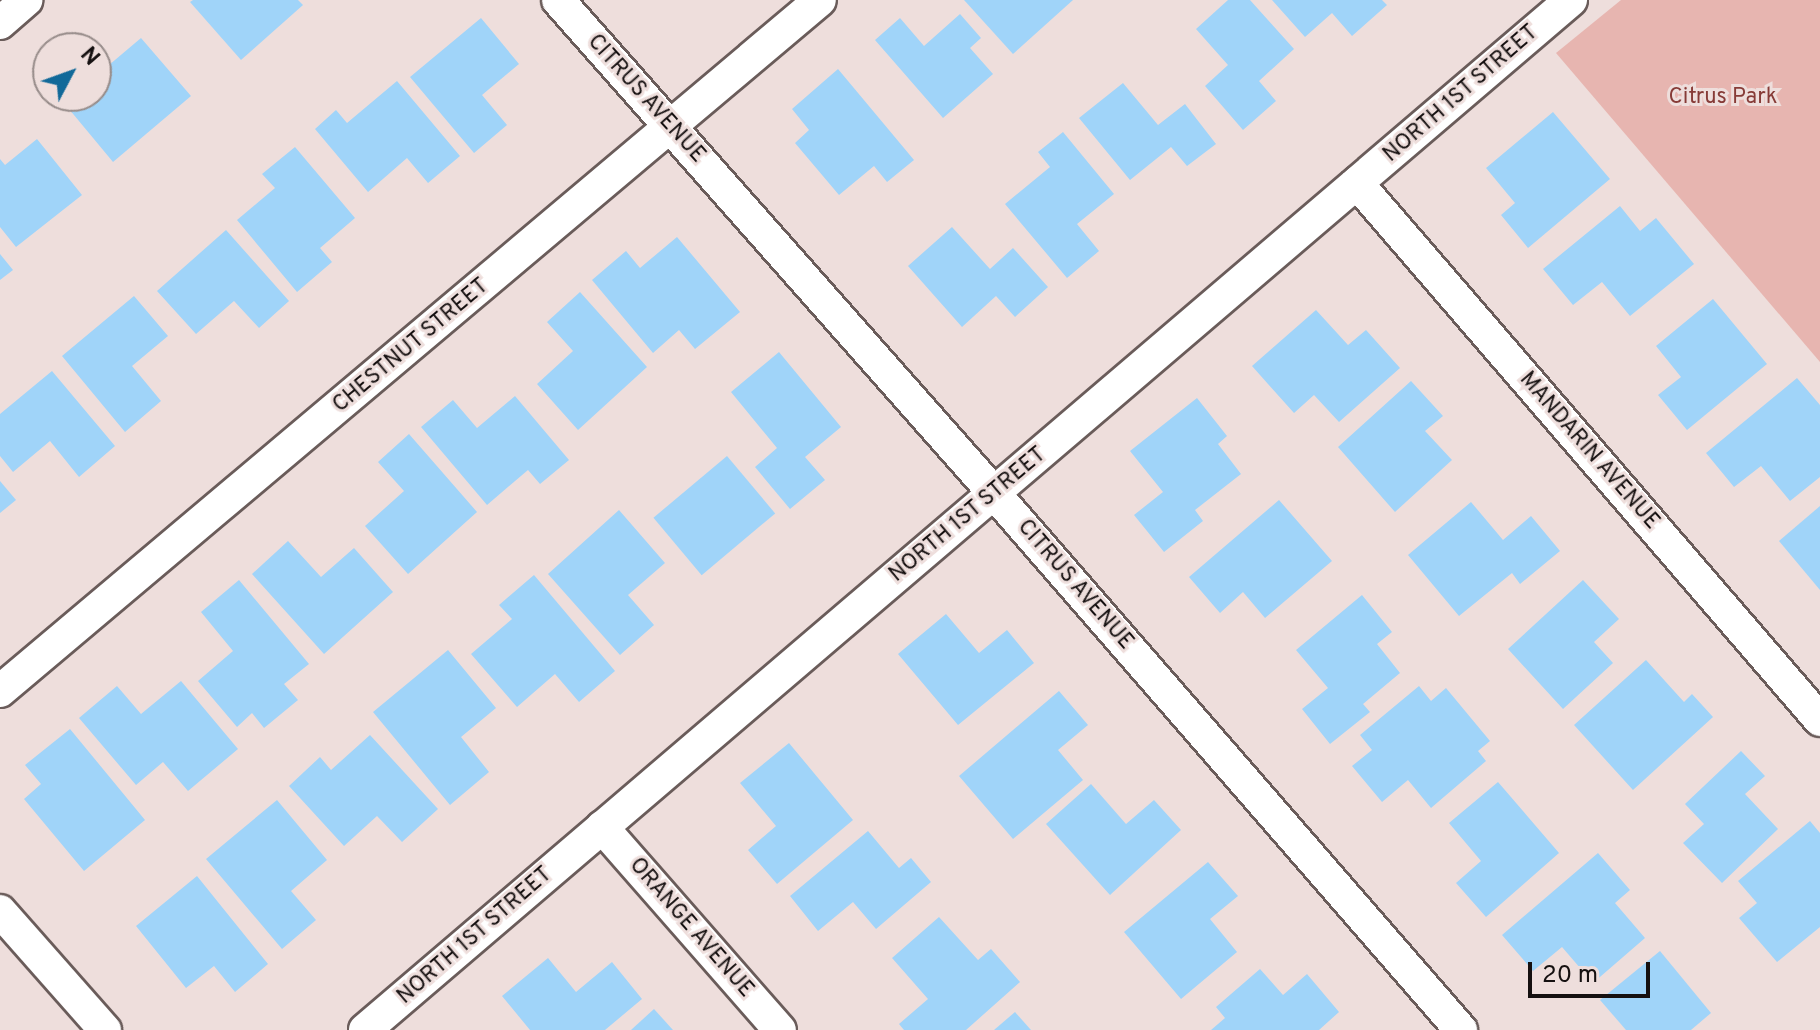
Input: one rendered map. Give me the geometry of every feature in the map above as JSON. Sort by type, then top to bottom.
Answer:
[{"type":"street","points":[[0,23],[26,0]]},
{"type":"street","name":"CITRUS AVENUE","points":[[558,0],[994,493],[1461,1030]]},
{"type":"street","name":"CHESTNUT STREET","points":[[0,691],[820,0]]},
{"type":"street","name":"NORTH 1ST STREET","points":[[365,1030],[1571,0]]},
{"type":"street","name":"MANDARIN AVENUE","points":[[1357,183],[1820,720]]},
{"type":"street","name":"ORANGE AVENUE","points":[[602,827],[780,1030]]},
{"type":"street","points":[[0,911],[105,1030]]},
{"type":"green space","name":"Citrus Park","points":[[1621,0],[1820,0],[1820,362],[1556,53]]},
{"type":"building","points":[[298,0],[303,5],[241,60],[190,2]]},
{"type":"building","points":[[964,0],[1073,0],[1013,54]]},
{"type":"building","points":[[1228,0],[1250,0],[1294,49],[1259,81],[1276,101],[1243,130],[1205,86],[1228,65],[1196,29]]},
{"type":"building","points":[[1272,0],[1382,0],[1387,5],[1352,36],[1332,13],[1305,37]]},
{"type":"building","points":[[960,14],[981,38],[970,48],[993,74],[943,118],[875,40],[900,18],[924,46]]},
{"type":"building","points":[[481,18],[519,64],[482,95],[507,125],[474,153],[410,77]]},
{"type":"building","points":[[141,38],[191,96],[113,162],[71,112],[112,112],[112,62]]},
{"type":"building","points":[[838,69],[914,160],[887,182],[874,166],[839,195],[795,143],[809,130],[792,109]]},
{"type":"building","points":[[397,81],[460,156],[428,183],[407,158],[368,192],[315,129],[336,110],[347,123]]},
{"type":"building","points":[[1123,83],[1158,125],[1185,104],[1216,144],[1187,166],[1171,147],[1130,180],[1079,118]]},
{"type":"building","points":[[1553,112],[1610,179],[1528,248],[1501,215],[1515,203],[1486,168]]},
{"type":"building","points":[[1063,132],[1114,194],[1077,224],[1099,251],[1067,278],[1005,204],[1050,167],[1038,152]]},
{"type":"building","points":[[37,139],[82,195],[16,247],[0,227],[0,159],[5,165]]},
{"type":"building","points":[[295,147],[355,218],[320,248],[332,262],[297,292],[237,220],[275,188],[262,174]]},
{"type":"building","points":[[1620,206],[1640,231],[1656,218],[1694,264],[1630,316],[1602,282],[1573,305],[1543,269]]},
{"type":"building","points":[[952,227],[990,269],[1013,248],[1048,287],[1015,317],[996,296],[962,327],[908,266]]},
{"type":"building","points":[[226,230],[289,301],[259,328],[234,301],[196,334],[157,291]]},
{"type":"building","points":[[677,237],[740,312],[695,349],[679,330],[653,353],[592,280],[626,251],[640,268]]},
{"type":"building","points":[[0,254],[13,270],[0,280]]},
{"type":"building","points":[[580,292],[647,367],[578,430],[537,384],[573,351],[547,322]]},
{"type":"building","points":[[134,296],[168,336],[132,366],[161,401],[125,432],[62,356]]},
{"type":"building","points":[[1713,299],[1767,364],[1687,430],[1658,395],[1681,377],[1656,346]]},
{"type":"building","points":[[1316,310],[1348,345],[1366,330],[1400,368],[1339,422],[1314,395],[1294,413],[1252,366]]},
{"type":"building","points":[[779,352],[841,427],[805,457],[825,480],[790,509],[755,467],[777,448],[731,392]]},
{"type":"building","points":[[52,371],[115,446],[79,477],[50,441],[13,472],[0,456],[0,414]]},
{"type":"building","points":[[1797,378],[1820,405],[1820,477],[1790,501],[1761,466],[1734,487],[1706,453]]},
{"type":"building","points":[[1411,381],[1443,416],[1425,431],[1452,460],[1395,512],[1338,447]]},
{"type":"building","points":[[515,396],[569,460],[540,484],[528,470],[487,505],[421,427],[453,400],[477,428]]},
{"type":"building","points":[[1197,398],[1227,436],[1218,444],[1241,474],[1195,510],[1203,521],[1164,552],[1134,515],[1163,492],[1130,451]]},
{"type":"building","points":[[409,434],[477,512],[408,574],[365,526],[404,491],[378,462]]},
{"type":"building","points":[[727,456],[775,513],[702,575],[653,518]]},
{"type":"building","points":[[0,481],[16,500],[0,513]]},
{"type":"building","points":[[1279,500],[1332,561],[1265,618],[1243,592],[1220,613],[1189,577]]},
{"type":"building","points":[[1471,502],[1503,540],[1531,516],[1560,551],[1520,584],[1512,573],[1459,616],[1408,555]]},
{"type":"building","points":[[1820,506],[1820,590],[1779,541]]},
{"type":"building","points":[[619,510],[665,563],[628,595],[654,625],[620,655],[548,574]]},
{"type":"building","points":[[288,541],[321,577],[354,548],[393,592],[324,654],[252,574]]},
{"type":"building","points":[[534,575],[615,671],[579,702],[555,674],[517,707],[471,654],[512,619],[499,605]]},
{"type":"building","points":[[239,580],[309,664],[284,684],[298,700],[264,728],[252,713],[237,727],[198,681],[233,651],[201,612]]},
{"type":"building","points":[[1583,580],[1619,619],[1594,642],[1613,663],[1563,709],[1508,649]]},
{"type":"building","points":[[1362,595],[1392,632],[1377,644],[1400,673],[1363,704],[1370,712],[1330,744],[1302,709],[1328,688],[1296,650]]},
{"type":"building","points":[[946,614],[979,653],[1007,630],[1034,663],[958,725],[898,654]]},
{"type":"building","points":[[448,650],[496,708],[461,737],[489,772],[450,805],[373,712]]},
{"type":"building","points":[[1646,660],[1684,702],[1692,694],[1713,717],[1633,790],[1574,725]]},
{"type":"building","points":[[181,681],[238,749],[188,791],[163,762],[136,785],[79,718],[117,686],[141,714]]},
{"type":"building","points":[[1419,686],[1431,701],[1446,688],[1490,741],[1478,751],[1486,761],[1431,808],[1408,780],[1382,802],[1352,766],[1372,750],[1360,735]]},
{"type":"building","points":[[1059,691],[1088,725],[1058,750],[1083,780],[1013,839],[959,776]]},
{"type":"building","points":[[70,729],[145,820],[84,871],[24,799],[41,784],[25,765]]},
{"type":"building","points":[[370,735],[438,809],[402,842],[377,816],[344,846],[289,786],[320,757],[331,770]]},
{"type":"building","points":[[789,743],[853,820],[777,884],[748,850],[776,826],[740,783]]},
{"type":"building","points":[[1741,751],[1765,776],[1745,794],[1778,829],[1722,883],[1683,843],[1704,824],[1685,804]]},
{"type":"building","points":[[1498,782],[1559,853],[1486,917],[1456,883],[1481,861],[1449,823]]},
{"type":"building","points":[[1091,784],[1126,824],[1154,800],[1181,830],[1110,895],[1046,824]]},
{"type":"building","points":[[277,800],[327,860],[291,891],[316,920],[282,949],[206,859]]},
{"type":"building","points":[[1810,821],[1820,833],[1820,927],[1777,962],[1739,918],[1757,903],[1738,881]]},
{"type":"building","points":[[868,831],[899,868],[911,858],[931,882],[876,929],[853,902],[818,931],[790,896]]},
{"type":"building","points":[[1598,853],[1630,890],[1615,903],[1645,938],[1593,983],[1562,947],[1533,971],[1502,935]]},
{"type":"building","points":[[1208,862],[1238,896],[1210,919],[1237,952],[1181,999],[1124,932]]},
{"type":"building","points":[[197,876],[268,964],[235,992],[214,966],[186,988],[136,926]]},
{"type":"building","points":[[939,917],[978,960],[991,949],[1020,982],[966,1030],[904,1030],[899,1024],[928,999],[892,958]]},
{"type":"building","points":[[1660,951],[1711,1013],[1691,1030],[1626,1030],[1600,1000]]},
{"type":"building","points":[[548,958],[576,992],[612,962],[642,999],[605,1030],[530,1030],[502,996]]},
{"type":"building","points":[[1260,969],[1283,995],[1307,974],[1339,1012],[1319,1030],[1211,1030],[1225,1018],[1216,1007]]},
{"type":"building","points":[[654,1009],[673,1030],[631,1030]]},
{"type":"building","points":[[1015,1012],[1031,1030],[994,1030]]}]
